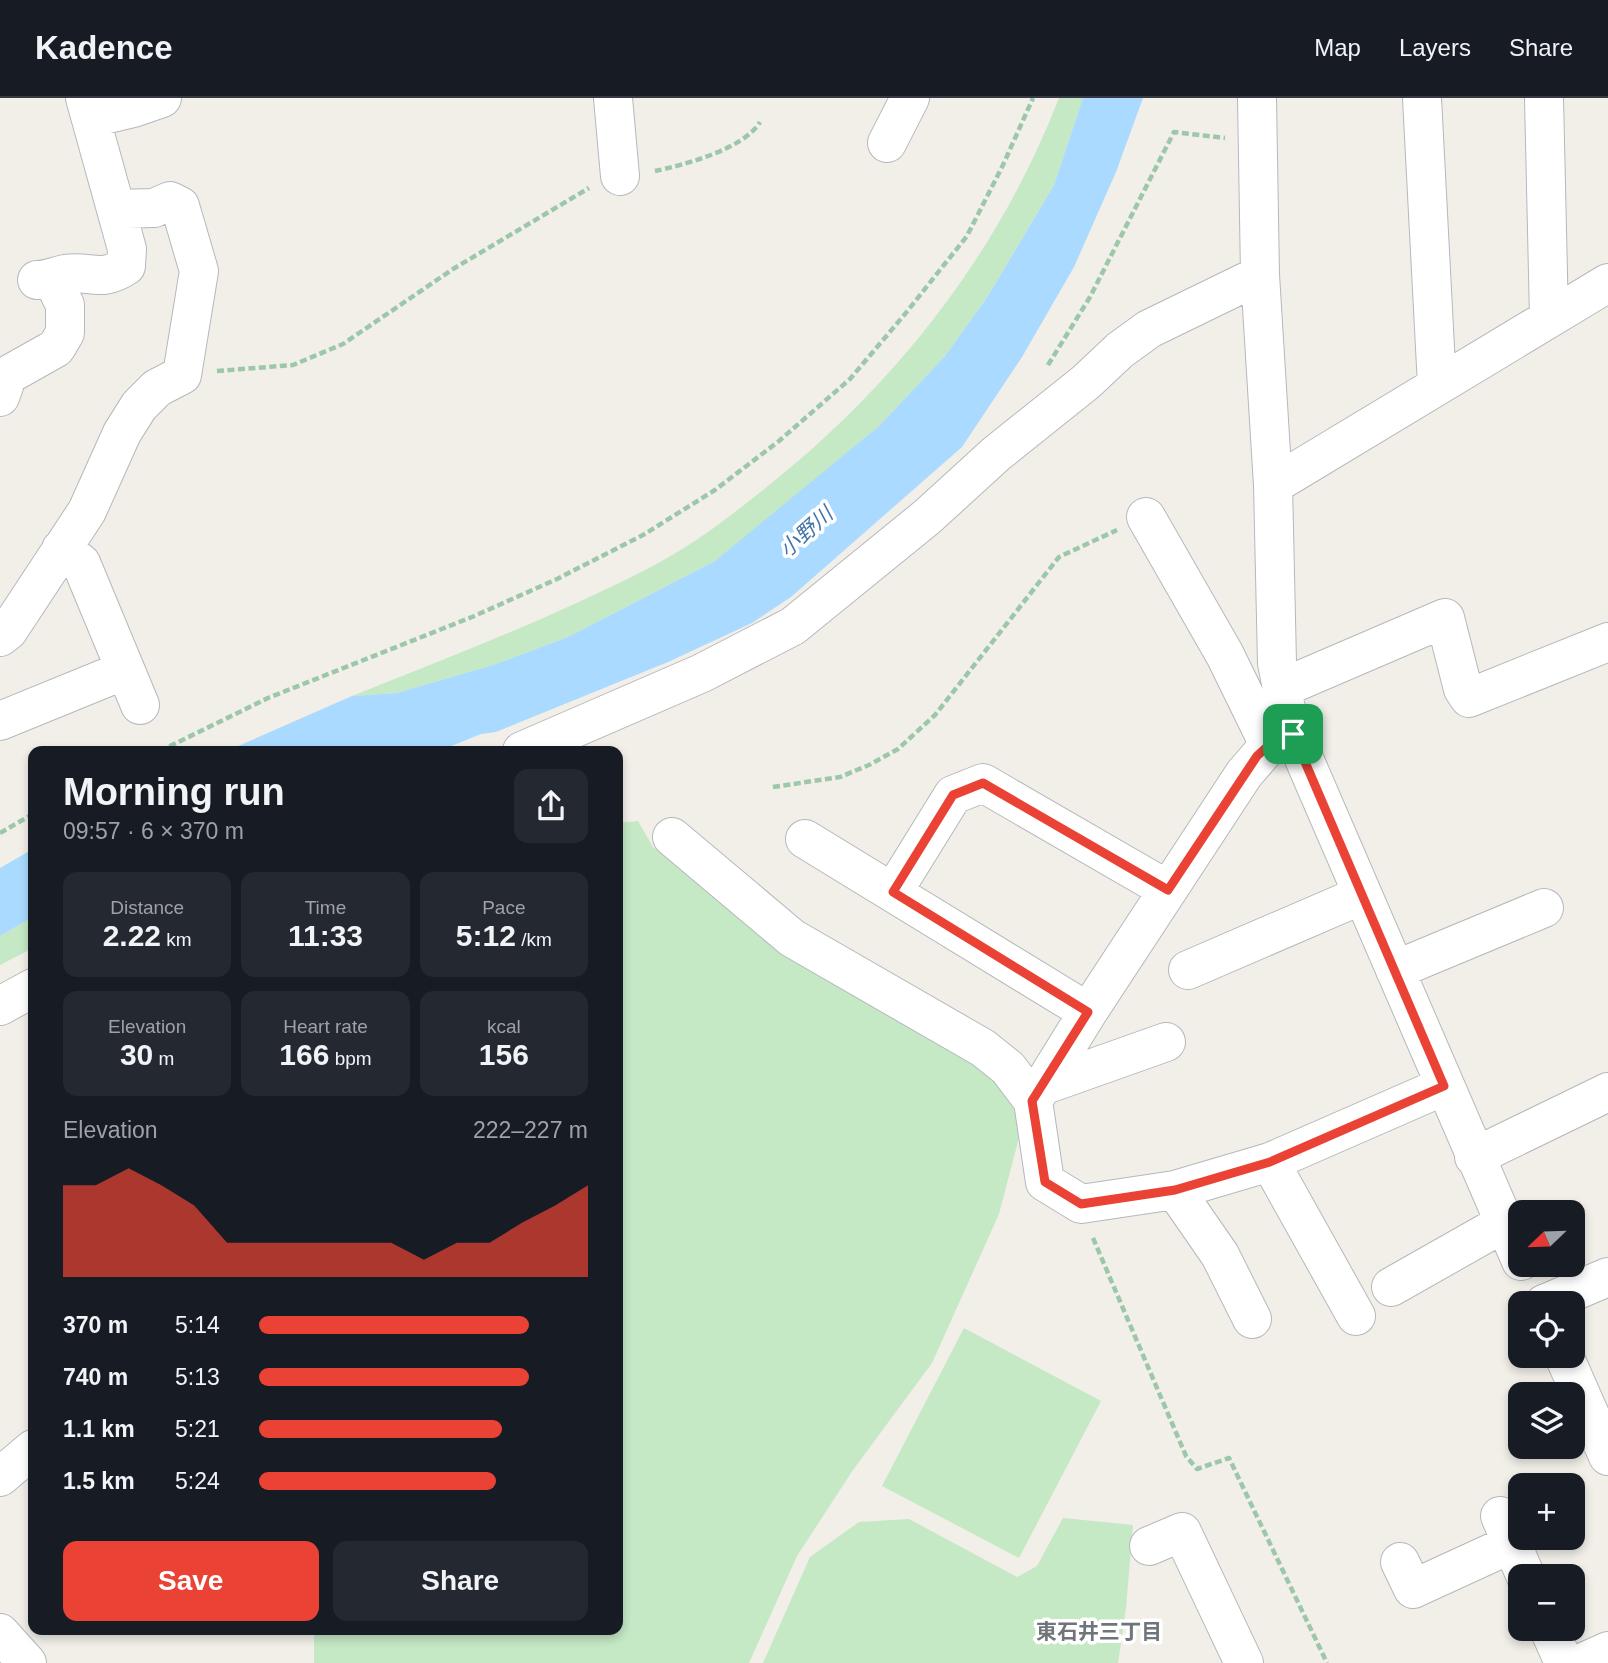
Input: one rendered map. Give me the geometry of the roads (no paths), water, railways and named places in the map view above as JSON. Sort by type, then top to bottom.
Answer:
[{"type":"street","points":[[3,378],[56,348],[65,333],[65,305],[45,280],[62,274],[103,277],[125,266],[127,249],[88,108],[133,108],[162,98]]},
{"type":"street","points":[[613,98],[620,176]]},
{"type":"street","points":[[887,143],[910,98]]},
{"type":"street","points":[[1257,98],[1260,275],[1273,485],[1277,663],[1282,688],[1281,740],[1244,774],[1037,1093],[1045,1182],[1081,1204],[1175,1190],[1270,1162],[1444,1086]]},
{"type":"street","points":[[1422,98],[1437,386]]},
{"type":"street","points":[[1544,98],[1549,318]]},
{"type":"street","points":[[0,637],[8,631],[87,510],[122,433],[139,406],[157,388],[182,375],[199,271],[180,206],[170,201],[154,208],[117,209]]},
{"type":"street","points":[[534,746],[702,673],[793,626],[831,597],[996,454],[1086,382],[1120,350],[1149,329],[1260,275]]},
{"type":"street","points":[[1273,485],[1549,318],[1603,298]]},
{"type":"street","points":[[1146,517],[1225,655],[1281,740],[1362,895],[1508,1232]]},
{"type":"street","points":[[61,549],[80,563],[140,705]]},
{"type":"street","points":[[1282,688],[1445,618],[1463,688],[1469,698],[1518,696],[1608,642]]},
{"type":"street","points":[[0,721],[125,670]]},
{"type":"street","points":[[893,892],[953,795],[983,783],[1168,890]]},
{"type":"street","points":[[673,837],[792,938],[983,1048],[1037,1093]]},
{"type":"street","points":[[805,839],[1088,1012]]},
{"type":"street","points":[[1188,970],[1362,895]]},
{"type":"street","points":[[1395,970],[1544,908]]},
{"type":"street","points":[[0,1006],[28,991]]},
{"type":"street","points":[[1037,1093],[1166,1042]]},
{"type":"street","points":[[1474,1157],[1608,1092]]},
{"type":"street","points":[[1270,1162],[1356,1316]]},
{"type":"street","points":[[1175,1190],[1220,1255],[1252,1319]]},
{"type":"street","points":[[1391,1287],[1504,1223]]},
{"type":"street","points":[[1574,1291],[1608,1277]]},
{"type":"street","points":[[1569,1368],[1608,1456]]},
{"type":"street","points":[[0,1477],[28,1453]]},
{"type":"street","points":[[1149,1546],[1182,1532],[1244,1663]]},
{"type":"street","points":[[1401,1562],[1413,1589],[1508,1548]]},
{"type":"street","points":[[0,1633],[27,1663]]},
{"type":"street","points":[[1554,1641],[1564,1663]]},
{"type":"street","points":[[1581,1663],[1608,1651]]},
{"type":"water","name":"小野川","points":[[1083,98],[1143,98],[1116,172],[1074,267],[1022,357],[962,447],[791,597],[752,623],[668,662],[496,732],[481,734],[451,746],[238,746],[352,696],[397,693],[493,665],[568,637],[715,561],[878,427],[945,356],[988,296],[1054,185]]},
{"type":"water","points":[[28,852],[28,920],[0,936],[0,868]]},
{"type":"district","name":"東石井三丁目","points":[[1099,1632]]}]
